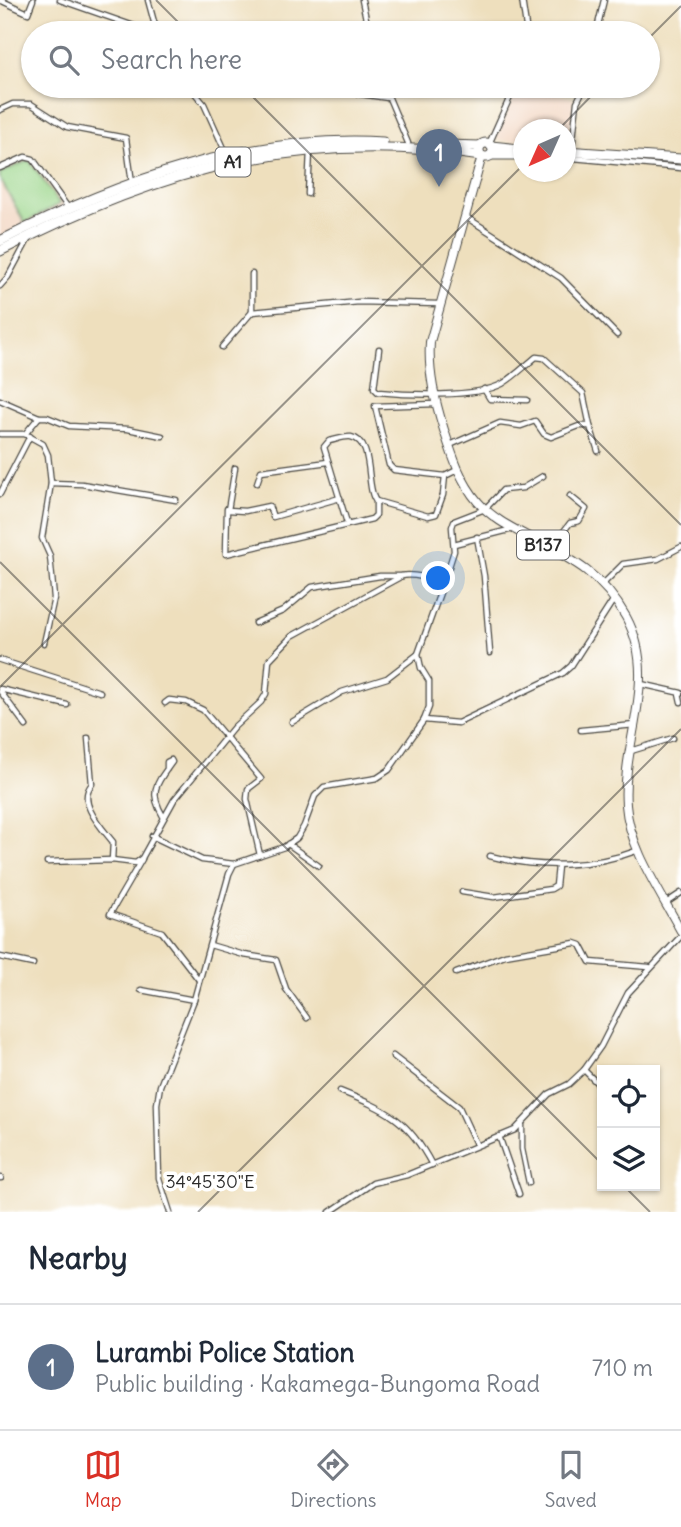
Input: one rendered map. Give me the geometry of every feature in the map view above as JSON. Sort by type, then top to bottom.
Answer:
[{"type":"highway","name":"A1","points":[[0,241],[132,183],[181,165],[227,156],[293,145],[373,141],[486,151]]},
{"type":"highway","name":"A1","points":[[0,251],[163,179],[237,161],[310,150],[387,147],[513,152]]},
{"type":"highway","points":[[576,154],[681,161]]},
{"type":"main road","name":"B137","points":[[486,151],[438,304],[429,356],[436,404],[458,470],[485,509],[514,529],[578,564],[604,583],[634,632],[641,684],[626,803],[640,850],[681,931]]},
{"type":"street","points":[[0,1],[28,13],[33,0]]},
{"type":"street","points":[[61,0],[118,21]]},
{"type":"street","points":[[149,0],[153,21]]},
{"type":"street","points":[[362,0],[366,21]]},
{"type":"street","points":[[522,0],[525,21]]},
{"type":"street","points":[[599,21],[604,0]]},
{"type":"street","points":[[199,98],[227,156]]},
{"type":"street","points":[[389,98],[408,143]]},
{"type":"street","points":[[486,151],[510,98]]},
{"type":"street","points":[[574,119],[579,98]]},
{"type":"street","points":[[0,110],[13,104],[31,104],[67,127],[126,138],[132,183]]},
{"type":"street","points":[[308,194],[310,150]]},
{"type":"street","points":[[0,167],[25,157],[33,159],[69,209]]},
{"type":"street","points":[[465,216],[561,278],[617,335]]},
{"type":"street","points":[[0,286],[14,267],[30,236]]},
{"type":"street","points":[[222,347],[251,312],[252,274]]},
{"type":"street","points":[[251,312],[359,302],[438,304]]},
{"type":"street","points":[[379,349],[373,378],[378,392],[435,395],[484,390],[505,383],[536,357],[544,358],[583,393],[598,451]]},
{"type":"street","points":[[484,390],[489,399],[527,400]]},
{"type":"street","points":[[0,401],[69,426],[128,429],[162,436]]},
{"type":"street","points":[[436,404],[376,405],[374,408],[391,469],[445,476],[458,470]]},
{"type":"street","points":[[0,494],[27,435],[39,417]]},
{"type":"street","points":[[449,446],[500,423],[521,426],[535,421],[544,434],[551,437],[579,426],[590,426]]},
{"type":"street","points":[[0,435],[27,435],[46,448],[51,483],[42,538],[50,555],[54,598],[44,643]]},
{"type":"street","points":[[346,523],[328,462],[326,443],[351,437],[356,440],[369,460],[373,498],[428,516],[436,514],[443,495],[445,476]]},
{"type":"street","points":[[257,483],[261,471],[328,462]]},
{"type":"street","points":[[235,468],[227,509],[226,554],[374,517],[376,501]]},
{"type":"street","points":[[292,722],[342,692],[387,678],[418,654],[446,576],[454,544],[454,521],[485,509],[503,490],[523,488],[543,476]]},
{"type":"street","points":[[51,483],[82,484],[176,500]]},
{"type":"street","points":[[550,548],[570,523],[579,521],[586,509],[570,496]]},
{"type":"street","points":[[227,509],[245,510],[269,506],[273,517],[340,498]]},
{"type":"street","points":[[454,544],[514,529]]},
{"type":"street","points":[[477,537],[484,576],[490,653]]},
{"type":"street","points":[[604,583],[623,564],[658,559],[681,547]]},
{"type":"street","points":[[255,623],[283,611],[312,587],[380,576],[431,579],[446,576]]},
{"type":"street","points":[[200,981],[162,932],[110,914],[163,816],[225,739],[261,702],[266,694],[269,660],[280,647],[292,636],[402,576]]},
{"type":"street","points":[[424,720],[458,723],[563,673],[571,666],[615,598]]},
{"type":"street","points":[[152,836],[202,860],[234,864],[288,844],[304,826],[318,791],[331,784],[366,781],[383,775],[424,720],[431,689],[418,654]]},
{"type":"street","points":[[0,660],[100,692]]},
{"type":"street","points":[[641,684],[680,693],[681,702]]},
{"type":"street","points":[[0,690],[67,705]]},
{"type":"street","points":[[0,690],[26,726]]},
{"type":"street","points":[[165,704],[169,701],[186,702],[203,710],[261,779],[248,789],[247,799],[260,855]]},
{"type":"street","points":[[581,730],[635,725]]},
{"type":"street","points":[[88,738],[92,784],[88,790],[88,803],[92,814],[113,842],[112,860]]},
{"type":"street","points":[[631,751],[673,738]]},
{"type":"street","points":[[163,816],[154,796],[167,769]]},
{"type":"street","points":[[288,844],[318,866]]},
{"type":"street","points":[[490,856],[522,863],[558,866],[608,859],[640,850]]},
{"type":"street","points":[[47,862],[112,860],[135,863],[142,858]]},
{"type":"street","points":[[170,1212],[159,1178],[157,1104],[160,1086],[194,1000],[234,864]]},
{"type":"street","points":[[462,892],[494,897],[551,889],[556,886],[558,866]]},
{"type":"street","points":[[666,903],[681,893]]},
{"type":"street","points":[[330,1212],[373,1183],[432,1166],[522,1124],[549,1094],[569,1084],[584,1070],[601,1046],[628,993],[681,936]]},
{"type":"street","points":[[456,973],[505,955],[575,943],[581,945],[590,961],[650,967]]},
{"type":"street","points":[[209,945],[278,962],[286,989],[307,1018]]},
{"type":"street","points":[[0,957],[33,964]]},
{"type":"street","points":[[141,990],[194,1000]]},
{"type":"street","points":[[393,1056],[458,1106],[477,1144]]},
{"type":"street","points":[[584,1070],[597,1083]]},
{"type":"street","points":[[340,1091],[379,1105],[396,1117],[419,1140],[432,1166]]},
{"type":"street","points":[[522,1124],[522,1149],[529,1183]]},
{"type":"street","points":[[499,1136],[519,1194]]},
{"type":"shaded area","points":[[514,98],[574,99],[572,119],[513,119],[513,141],[496,140]]},
{"type":"shaded area","points":[[27,157],[69,209],[0,240],[0,168]]},
{"type":"green space","points":[[29,160],[60,204],[25,223],[0,179],[0,173]]},
{"type":"place","name":"Lurambi Police Station","points":[[439,187]]}]
